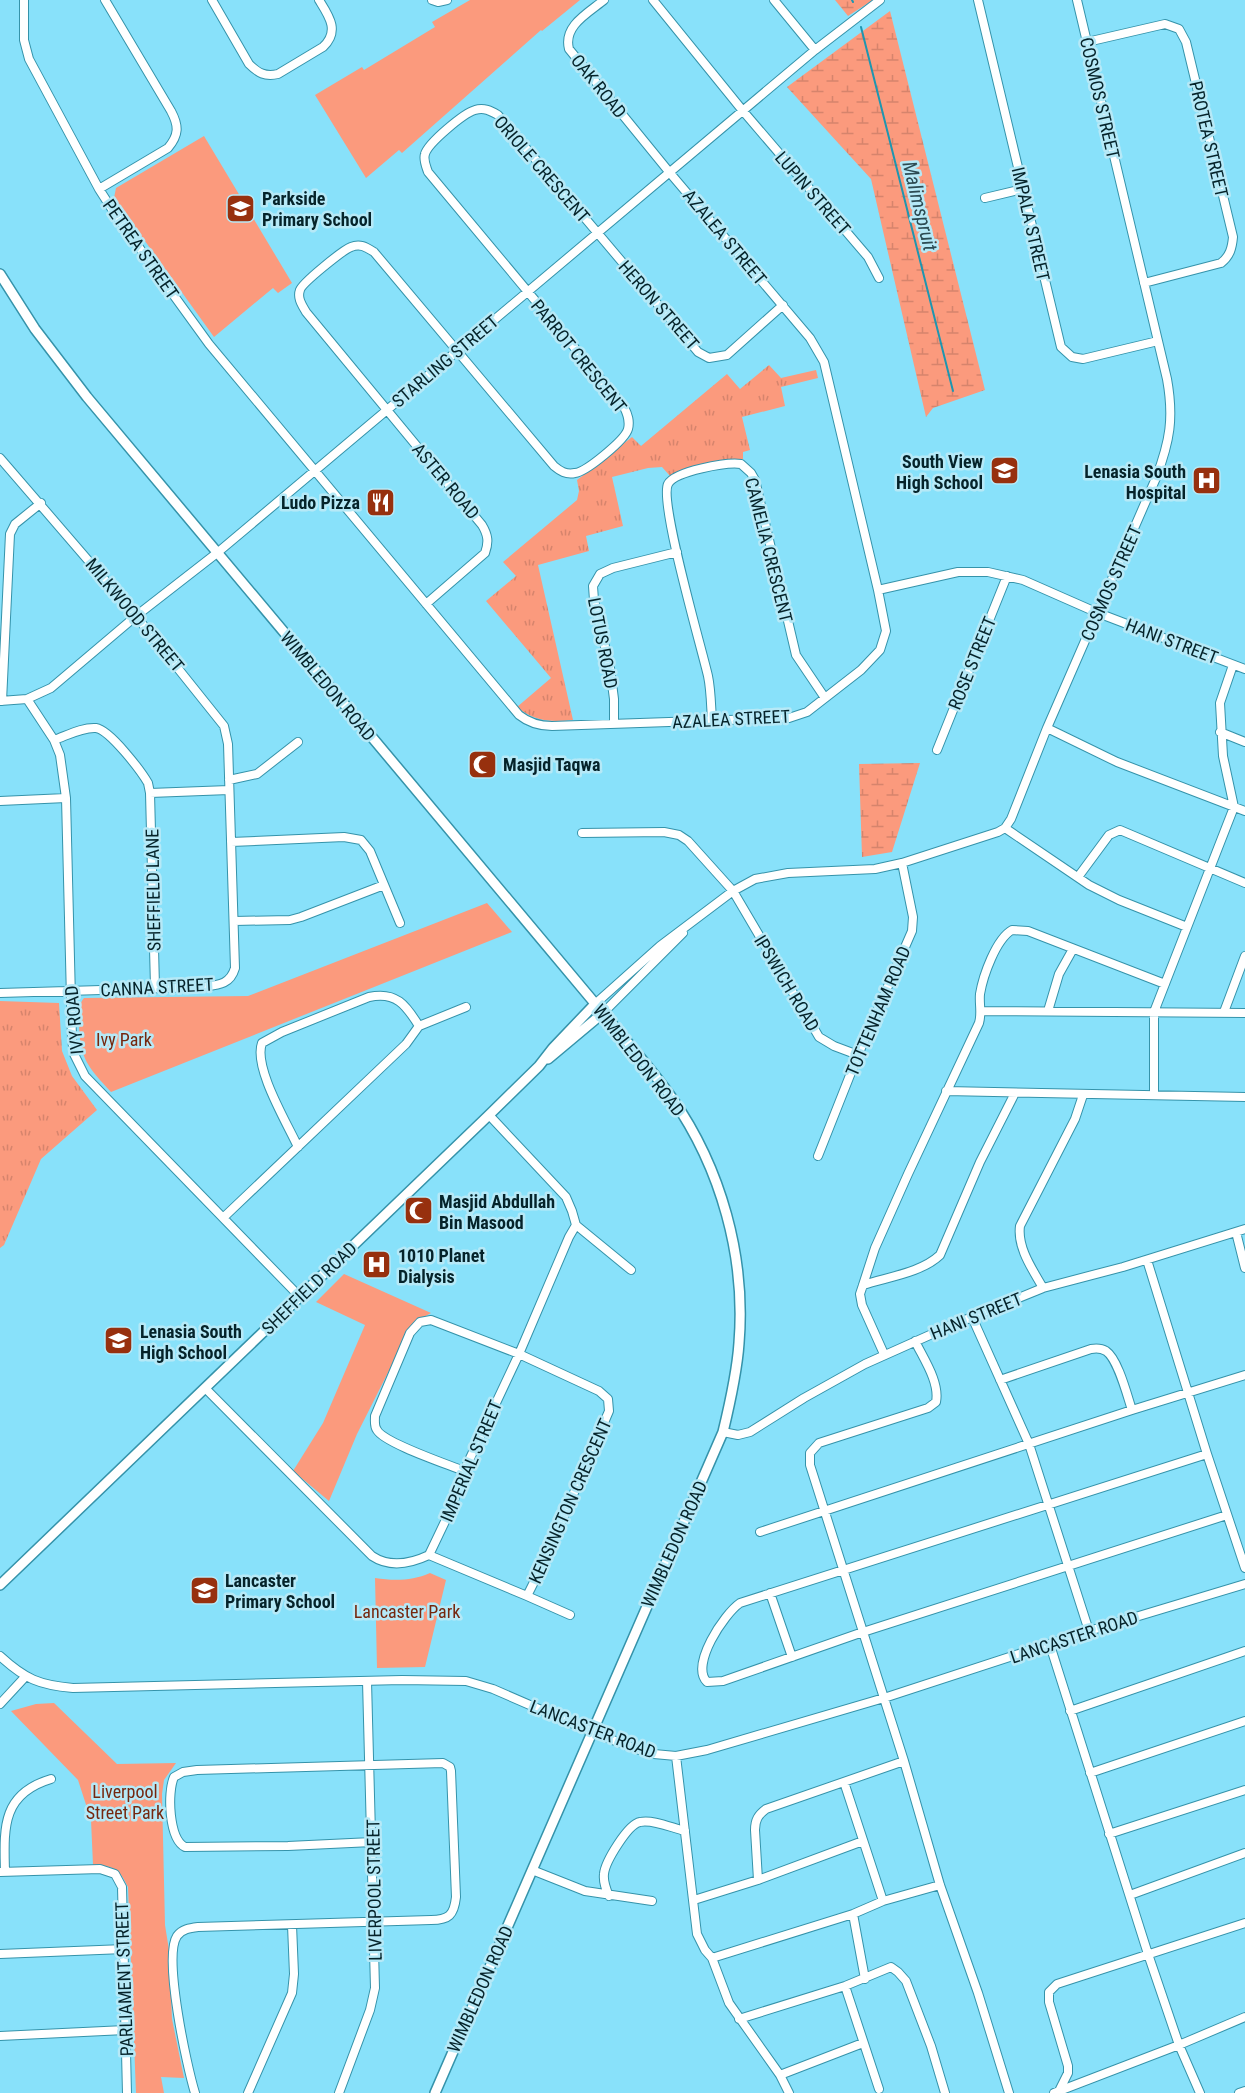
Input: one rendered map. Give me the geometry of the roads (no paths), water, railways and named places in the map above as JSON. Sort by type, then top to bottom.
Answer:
[{"type":"street","name":"PETREA STREET","points":[[24,0],[24,40],[30,59],[99,189],[209,344],[314,470]]},
{"type":"street","points":[[99,189],[168,148],[175,140],[177,127],[171,111],[105,0]]},
{"type":"street","points":[[212,0],[249,64],[257,72],[271,76],[278,74],[329,42],[332,37],[332,25],[319,0]]},
{"type":"street","points":[[432,0],[438,2],[447,0]]},
{"type":"street","name":"OAK ROAD","points":[[604,0],[571,28],[567,35],[569,49],[670,173]]},
{"type":"street","points":[[653,0],[743,111]]},
{"type":"street","points":[[774,0],[815,50]]},
{"type":"street","name":"STARLING STREET","points":[[1,701],[27,699],[51,688],[136,616],[217,553],[815,50],[880,0]]},
{"type":"street","name":"IMPALA STREET","points":[[978,0],[1061,347],[1072,357],[1083,359],[1158,340]]},
{"type":"street","name":"COSMOS STREET","points":[[1005,828],[1011,819],[1047,728],[1167,450],[1172,412],[1167,379],[1077,0]]},
{"type":"street","name":"PROTEA STREET","points":[[1087,42],[1165,24],[1179,29],[1186,42],[1233,243],[1229,255],[1221,263],[1144,283]]},
{"type":"street","name":"ORIOLE CRESCENT","points":[[528,292],[428,172],[424,158],[428,146],[468,113],[482,108],[490,110],[498,115],[598,234]]},
{"type":"street","name":"LUPIN STREET","points":[[743,111],[868,257],[879,278]]},
{"type":"street","name":"AZALEA STREET","points":[[314,470],[513,709],[524,719],[542,726],[789,718],[807,712],[861,670],[880,650],[886,624],[824,362],[810,338],[670,173]]},
{"type":"street","points":[[985,198],[1023,189]]},
{"type":"street","name":"HERON STREET","points":[[598,234],[698,352],[709,358],[727,355],[783,305]]},
{"type":"street","name":"PARROT CRESCENT","points":[[386,410],[302,306],[299,295],[304,283],[352,246],[365,246],[374,252],[560,471],[571,474],[582,471],[620,441],[626,434],[629,423],[624,407],[528,292]]},
{"type":"street","name":"WIMBLEDON ROAD","points":[[0,274],[64,368],[671,1097],[684,1117],[710,1169],[729,1225],[738,1275],[740,1320],[736,1370],[723,1432],[435,2093]]},
{"type":"street","name":"ASTER ROAD","points":[[386,410],[487,533],[485,553],[426,604]]},
{"type":"street","name":"MILKWOOD STREET","points":[[0,458],[136,616],[224,726],[228,744],[229,790]]},
{"type":"street","name":"CAMELIA CRESCENT","points":[[712,721],[708,679],[667,503],[666,490],[671,480],[686,472],[726,464],[741,464],[747,468],[755,480],[796,655],[825,698]]},
{"type":"street","points":[[1,701],[10,534],[15,524],[41,503]]},
{"type":"street","name":"LOTUS ROAD","points":[[614,723],[610,668],[594,600],[593,586],[600,574],[613,567],[677,552]]},
{"type":"street","name":"HANI STREET","points":[[879,590],[968,571],[1007,576],[1030,583],[1098,613],[1245,669]]},
{"type":"street","name":"ROSE STREET","points":[[937,750],[1007,576]]},
{"type":"street","points":[[1154,1094],[1154,1012],[1234,807],[1225,770],[1220,732],[1220,704],[1233,665]]},
{"type":"street","name":"IVY ROAD","points":[[27,699],[54,740],[63,767],[66,798],[74,1054],[85,1076],[300,1297]]},
{"type":"street","points":[[54,740],[92,728],[105,732],[145,777],[150,793],[229,790]]},
{"type":"street","points":[[1047,728],[1117,762],[1245,811]]},
{"type":"street","points":[[1220,732],[1245,742]]},
{"type":"street","points":[[229,780],[257,774],[298,742]]},
{"type":"street","name":"CANNA STREET","points":[[0,993],[202,987],[218,985],[230,980],[235,968],[229,790]]},
{"type":"street","name":"SHEFFIELD LANE","points":[[150,793],[155,987]]},
{"type":"street","points":[[0,801],[66,798]]},
{"type":"street","points":[[595,1004],[660,946],[733,891],[763,876],[874,869],[902,863],[1005,828],[1078,877],[1119,900],[1187,927]]},
{"type":"street","points":[[1078,877],[1108,835],[1120,830],[1245,884]]},
{"type":"street","name":"IPSWICH ROAD","points":[[582,833],[664,832],[679,835],[688,841],[733,891],[819,1037],[834,1046],[858,1055]]},
{"type":"street","points":[[231,842],[355,837],[366,844],[400,924]]},
{"type":"street","name":"TOTTENHAM ROAD","points":[[818,1156],[914,924],[902,863]]},
{"type":"street","points":[[234,921],[290,920],[384,885]]},
{"type":"street","points":[[603,1013],[690,925]]},
{"type":"street","points":[[884,1354],[862,1305],[860,1294],[875,1248],[946,1091],[976,1032],[981,1011],[981,990],[996,948],[1006,933],[1012,930],[1028,931],[1165,984]]},
{"type":"street","points":[[1048,1011],[1059,974],[1073,950]]},
{"type":"street","points":[[1224,1012],[1245,956]]},
{"type":"street","points":[[298,1147],[263,1073],[260,1056],[262,1043],[282,1032],[369,997],[382,994],[395,998],[406,1007],[419,1026]]},
{"type":"street","name":"SHEFFIELD ROAD","points":[[539,1066],[595,1004]]},
{"type":"street","points":[[224,1217],[406,1044],[419,1026],[466,1007]]},
{"type":"street","points":[[981,1011],[1245,1013]]},
{"type":"street","name":"SHEFFIELD ROAD","points":[[0,1585],[539,1066],[603,1013]]},
{"type":"street","points":[[946,1091],[1245,1097]]},
{"type":"street","points":[[863,1285],[911,1270],[940,1255],[981,1162],[1015,1093]]},
{"type":"street","points":[[1042,1288],[1022,1248],[1020,1226],[1075,1119],[1083,1095]]},
{"type":"street","points":[[489,1115],[566,1197],[576,1226],[631,1270]]},
{"type":"street","name":"IMPERIAL STREET","points":[[429,1555],[451,1509],[464,1471],[576,1226]]},
{"type":"street","name":"HANI STREET","points":[[723,1432],[738,1435],[750,1432],[827,1384],[884,1354],[1042,1288],[1147,1260],[1245,1229]]},
{"type":"street","points":[[1236,1232],[1245,1268]]},
{"type":"street","points":[[1147,1260],[1245,1568]]},
{"type":"street","points":[[972,1317],[1029,1444],[1089,1631]]},
{"type":"street","points":[[464,1471],[391,1441],[377,1431],[375,1416],[410,1333],[420,1322],[431,1320],[519,1354]]},
{"type":"street","points":[[915,1341],[935,1384],[936,1402],[928,1408],[827,1439],[813,1448],[810,1453],[810,1465],[904,1761],[940,1885],[978,1993],[1009,2093]]},
{"type":"street","points":[[1000,1380],[1099,1348],[1105,1350],[1114,1361],[1132,1410]]},
{"type":"street","name":"KENSINGTON CRESCENT","points":[[429,1555],[527,1596],[546,1558],[609,1411],[609,1404],[599,1391],[519,1354]]},
{"type":"street","points":[[760,1532],[1245,1375]]},
{"type":"street","points":[[205,1388],[372,1556],[379,1561],[393,1564],[412,1562],[429,1555]]},
{"type":"street","points":[[1207,1454],[740,1604],[727,1614],[702,1662],[702,1675],[707,1682],[723,1681],[863,1632],[1227,1515]]},
{"type":"street","name":"LANCASTER ROAD","points":[[0,1656],[25,1677],[39,1683],[63,1687],[465,1681],[493,1689],[636,1749],[654,1754],[676,1756],[707,1750],[884,1698],[1089,1631],[1245,1584]]},
{"type":"street","points":[[770,1593],[792,1657]]},
{"type":"street","points":[[527,1596],[570,1615]]},
{"type":"street","points":[[1050,1645],[1148,1954],[1179,2045],[1200,2093]]},
{"type":"street","points":[[1070,1711],[1245,1651]]},
{"type":"street","points":[[0,1704],[25,1677]]},
{"type":"street","name":"LIVERPOOL STREET","points":[[339,2093],[374,1999],[376,1962],[367,1681]]},
{"type":"street","points":[[1090,1773],[1245,1721]]},
{"type":"street","points":[[676,1756],[697,1934],[712,1958],[729,2003],[780,2075],[789,2093]]},
{"type":"street","points":[[758,1880],[755,1823],[766,1809],[904,1761]]},
{"type":"street","points":[[195,2093],[177,2006],[173,1951],[176,1937],[180,1932],[191,1928],[441,1920],[451,1916],[456,1897],[456,1866],[450,1767],[443,1763],[189,1770],[174,1777],[171,1791],[172,1829],[176,1840],[185,1847],[311,1846],[372,1842]]},
{"type":"street","points":[[3,1872],[4,1833],[8,1814],[13,1805],[34,1786],[51,1779]]},
{"type":"street","points":[[844,1782],[884,1901]]},
{"type":"street","points":[[1109,1834],[1245,1790]]},
{"type":"street","points":[[609,1896],[604,1871],[623,1837],[633,1825],[647,1822],[685,1831]]},
{"type":"street","points":[[694,1900],[758,1880],[863,1841]]},
{"type":"street","points":[[1130,1894],[1245,1854]]},
{"type":"street","name":"PARLIAMENT STREET","points":[[3,1872],[100,1869],[115,1874],[122,1887],[127,2093]]},
{"type":"street","points":[[532,1870],[569,1886],[609,1896],[652,1901]]},
{"type":"street","points":[[712,1958],[853,1914],[884,1901],[940,1885]]},
{"type":"street","points":[[853,1914],[865,1979]]},
{"type":"street","points":[[1057,2092],[1068,2073],[1068,2066],[1049,2002],[1051,1988],[1057,1984],[1245,1923]]},
{"type":"street","points":[[248,2093],[292,1994],[294,1974],[292,1925]]},
{"type":"street","points":[[0,1954],[124,1949]]},
{"type":"street","points":[[739,2019],[845,1986],[891,1966],[903,1977],[931,2046],[945,2093]]},
{"type":"street","points":[[845,1986],[879,2089]]},
{"type":"street","points":[[1057,2092],[1179,2045],[1245,2016]]},
{"type":"street","points":[[0,2036],[125,2030]]},
{"type":"street","points":[[780,2075],[863,2043]]},
{"type":"street","points":[[1239,2093],[1245,2091]]},
{"type":"waterway","name":"Malimspruit","points":[[861,27],[953,391]]},
{"type":"place","name":"Parkside Primary School","points":[[241,208]]},
{"type":"place","name":"South View High School","points":[[1004,471]]},
{"type":"place","name":"Lenasia South Hospital","points":[[1207,481]]},
{"type":"place","name":"Ludo Pizza","points":[[381,502]]},
{"type":"place","name":"Masjid Taqwa","points":[[482,764]]},
{"type":"place","name":"Masjid Abdullah Bin Masood","points":[[418,1211]]},
{"type":"place","name":"1010 Planet Dialysis","points":[[377,1265]]},
{"type":"place","name":"Lenasia South High School","points":[[119,1341]]},
{"type":"place","name":"Lancaster Primary School","points":[[204,1590]]},
{"type":"park label","name":"Ivy Park","points":[[124,1039]]},
{"type":"park label","name":"Lancaster Park","points":[[407,1611]]},
{"type":"park label","name":"Liverpool Street Park","points":[[125,1801]]}]
